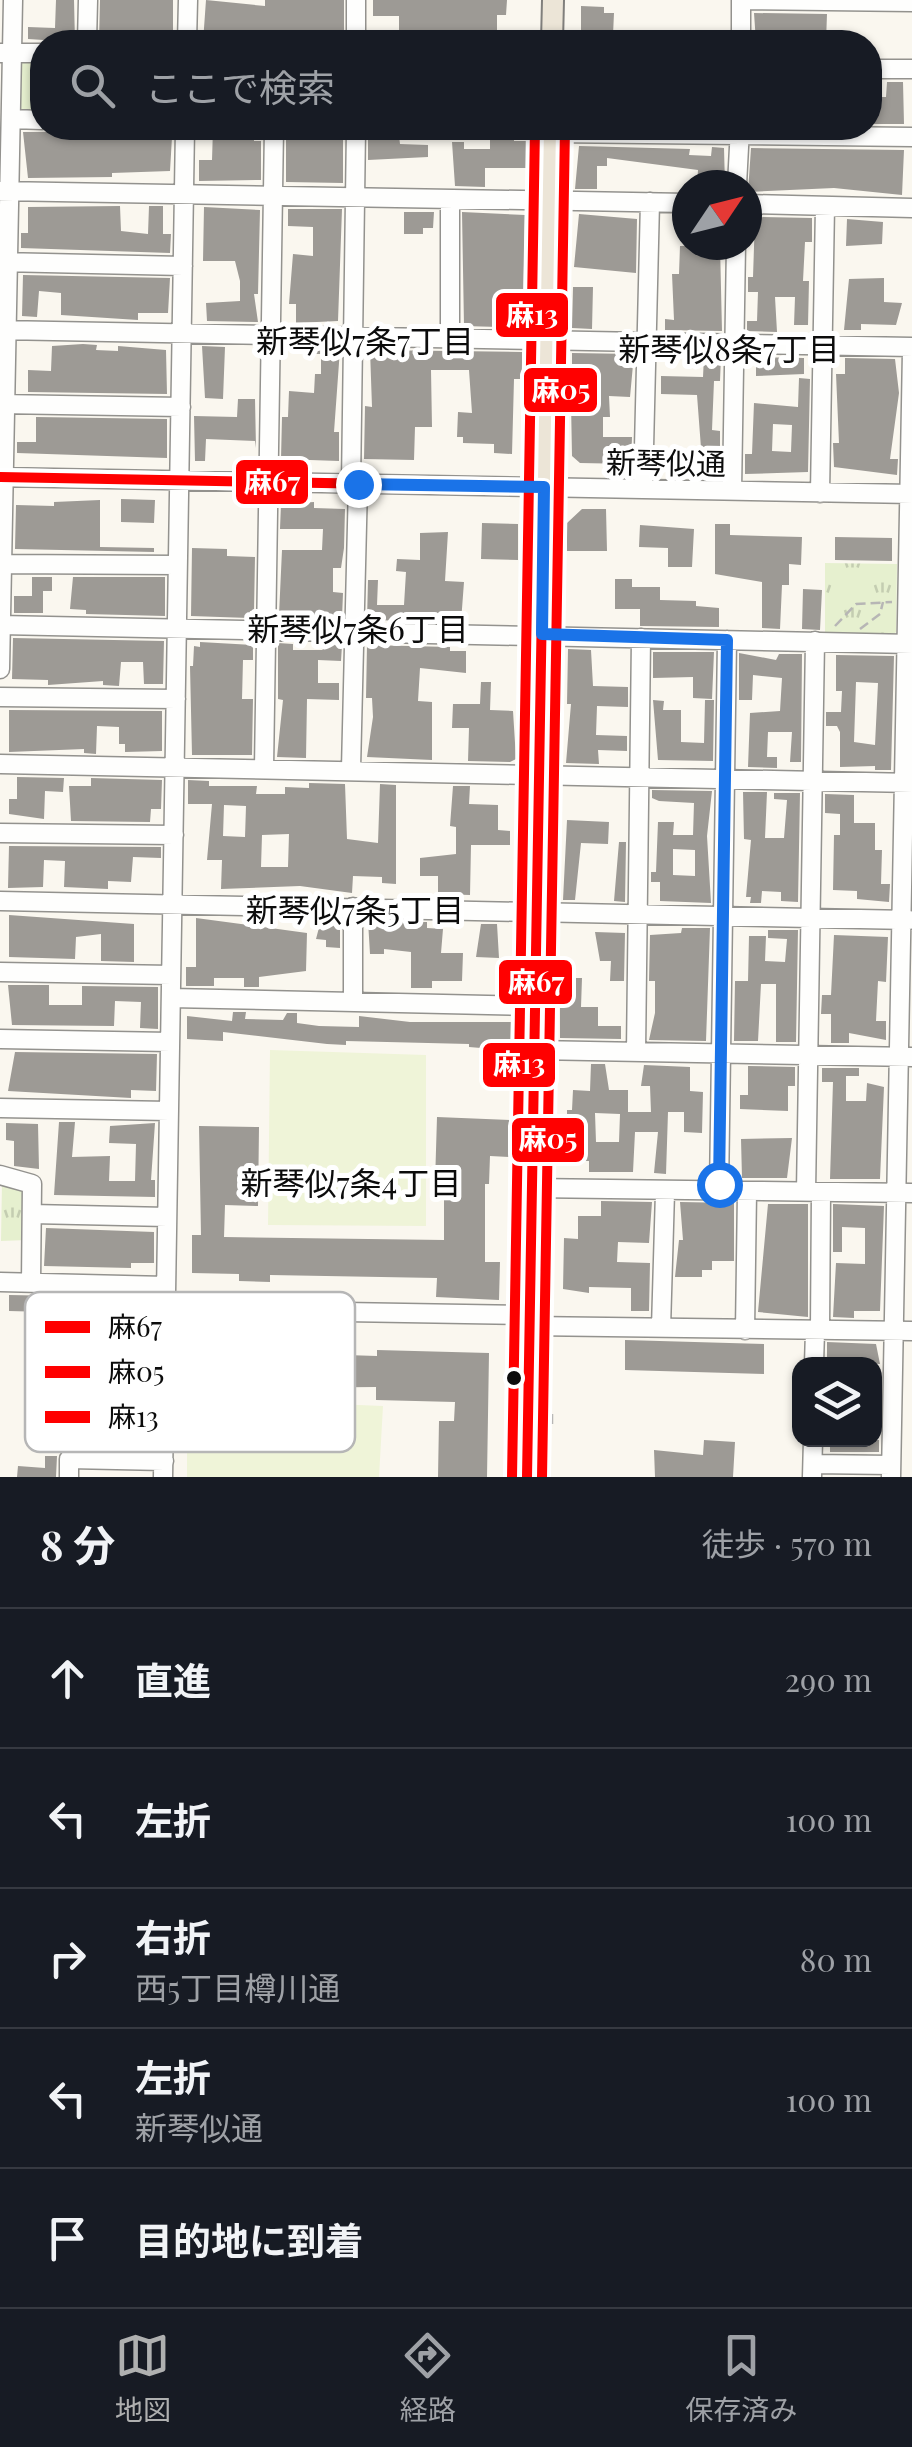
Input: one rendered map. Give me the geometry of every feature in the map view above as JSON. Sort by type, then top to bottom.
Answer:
[{"type":"main road","points":[[552,0],[552,30]]},
{"type":"main road","points":[[527,1477],[550,140]]},
{"type":"street","points":[[0,668],[5,191],[11,119],[6,53],[13,0]]},
{"type":"street","points":[[88,0],[88,30]]},
{"type":"street","points":[[187,30],[188,0]]},
{"type":"street","points":[[356,0],[356,30]]},
{"type":"street","points":[[740,30],[741,0]]},
{"type":"street","points":[[750,0],[912,2]]},
{"type":"street","points":[[882,69],[912,69]]},
{"type":"street","points":[[11,119],[30,120]]},
{"type":"street","points":[[882,136],[912,137]]},
{"type":"street","points":[[166,1292],[185,140]]},
{"type":"street","points":[[264,768],[274,140]]},
{"type":"street","points":[[352,770],[356,140]]},
{"type":"street","points":[[739,170],[740,140]]},
{"type":"street","points":[[5,191],[672,203]]},
{"type":"street","points":[[450,199],[450,338]]},
{"type":"street","points":[[643,490],[650,202]]},
{"type":"street","points":[[762,204],[912,208]]},
{"type":"street","points":[[820,493],[824,206]]},
{"type":"street","points":[[732,491],[736,260]]},
{"type":"street","points":[[5,262],[183,266]]},
{"type":"street","points":[[4,330],[822,344],[912,349],[903,1331],[891,1470]]},
{"type":"street","points":[[3,404],[181,407]]},
{"type":"street","name":"新琴似通","points":[[2,478],[911,494]]},
{"type":"street","points":[[2,564],[177,565]]},
{"type":"street","points":[[0,625],[727,640],[821,638],[909,644]]},
{"type":"street","points":[[636,1052],[641,638]]},
{"type":"street","points":[[815,1357],[808,1055],[813,780],[821,638]]},
{"type":"street","points":[[718,1190],[727,640]]},
{"type":"street","points":[[0,696],[176,699]]},
{"type":"street","points":[[0,764],[908,783]]},
{"type":"street","points":[[0,833],[174,835]]},
{"type":"street","points":[[0,901],[907,920]]},
{"type":"street","points":[[352,908],[352,1000]]},
{"type":"street","points":[[0,972],[171,974]]},
{"type":"street","points":[[171,998],[535,1006]]},
{"type":"street","points":[[0,1039],[170,1042]]},
{"type":"street","points":[[535,1050],[906,1057]]},
{"type":"street","points":[[0,1108],[169,1111]]},
{"type":"street","points":[[0,1176],[32,1184],[30,1283]]},
{"type":"street","points":[[532,1188],[904,1193]]},
{"type":"street","points":[[661,1328],[664,1192]]},
{"type":"street","points":[[745,1330],[747,1192]]},
{"type":"street","points":[[32,1214],[167,1217]]},
{"type":"street","points":[[0,1282],[166,1286]]},
{"type":"street","points":[[355,1315],[661,1328],[903,1331]]},
{"type":"street","points":[[68,1477],[69,1460],[163,1469]]},
{"type":"street","points":[[812,1471],[912,1470]]},
{"type":"path","points":[[821,638],[856,604],[899,601]]},
{"type":"path","points":[[850,635],[880,614],[883,602]]},
{"type":"path","points":[[507,1449],[508,1405]]},
{"type":"path","points":[[508,1426],[550,1426]]},
{"type":"green space","points":[[30,61],[30,113],[18,109],[19,64]]},
{"type":"green space","points":[[825,563],[897,564],[896,632],[892,636],[825,634]]},
{"type":"green space","points":[[270,1050],[426,1055],[426,1226],[268,1225]]},
{"type":"green space","points":[[2,1182],[26,1189],[27,1240],[1,1241]]},
{"type":"green space","points":[[355,1405],[383,1406],[379,1477],[187,1477],[187,1452],[355,1452]]},
{"type":"building","points":[[56,0],[74,0],[75,30],[30,30],[28,39],[28,27],[55,28]]},
{"type":"building","points":[[100,0],[173,0],[173,30],[99,30]]},
{"type":"building","points":[[206,0],[265,6],[265,0],[344,0],[344,30],[204,30]]},
{"type":"building","points":[[373,0],[507,0],[506,15],[497,15],[497,30],[399,30],[399,16],[373,16]]},
{"type":"building","points":[[581,6],[604,7],[604,13],[614,13],[613,30],[581,30]]},
{"type":"building","points":[[754,13],[827,14],[826,30],[755,30]]},
{"type":"building","points":[[887,82],[903,82],[904,124],[882,124],[882,97],[886,97]]},
{"type":"building","points":[[23,132],[30,132],[30,140],[172,140],[170,171],[112,173],[112,177],[28,178]]},
{"type":"building","points":[[213,140],[261,141],[261,180],[199,181],[199,160],[212,160]]},
{"type":"building","points":[[286,140],[343,140],[343,183],[286,182]]},
{"type":"building","points":[[368,140],[428,145],[428,157],[368,160]]},
{"type":"building","points":[[490,140],[526,141],[526,168],[485,168],[485,187],[455,186],[452,142],[464,142],[464,149],[490,149]]},
{"type":"building","points":[[579,146],[690,149],[689,155],[711,156],[712,147],[724,148],[725,170],[607,158],[607,166],[597,166],[597,189],[575,189]]},
{"type":"building","points":[[751,148],[904,150],[902,195],[834,188],[762,191],[762,170],[750,170]]},
{"type":"building","points":[[120,206],[121,231],[148,234],[149,206],[163,206],[163,234],[171,234],[170,253],[21,248],[21,233],[28,233],[28,207]]},
{"type":"building","points":[[204,207],[260,210],[258,294],[254,294],[258,322],[207,321],[206,303],[240,301],[240,281],[235,261],[203,261]]},
{"type":"building","points":[[288,209],[342,209],[338,321],[296,323],[296,304],[289,304],[293,254],[313,256],[313,227],[288,226]]},
{"type":"building","points":[[404,212],[434,212],[433,228],[423,228],[423,234],[404,234]]},
{"type":"building","points":[[462,212],[525,215],[523,315],[499,314],[499,327],[464,326]]},
{"type":"building","points":[[579,214],[637,219],[636,273],[574,267]]},
{"type":"building","points":[[762,217],[812,218],[812,242],[805,242],[803,281],[809,281],[808,325],[794,325],[795,297],[775,297],[777,332],[747,331],[747,321],[757,321],[758,292],[748,292],[748,277],[753,277],[754,260],[762,260]]},
{"type":"building","points":[[847,219],[883,222],[882,244],[846,246]]},
{"type":"building","points":[[680,260],[720,260],[722,331],[665,330],[665,319],[674,320],[672,274],[679,274]]},
{"type":"building","points":[[23,275],[170,278],[168,313],[138,313],[138,320],[61,315],[61,293],[39,291],[37,317],[22,316]]},
{"type":"building","points":[[884,278],[884,302],[902,303],[896,325],[861,324],[861,330],[844,330],[849,279]]},
{"type":"building","points":[[573,287],[593,287],[592,329],[572,328]]},
{"type":"building","points":[[97,345],[96,350],[118,351],[118,346],[166,350],[167,394],[28,392],[28,370],[51,371],[52,346]]},
{"type":"building","points":[[202,346],[225,347],[223,399],[205,398]]},
{"type":"building","points":[[304,348],[340,349],[334,432],[339,432],[339,461],[281,459],[282,417],[288,417],[289,391],[314,393],[315,374],[321,374],[321,354],[303,354]]},
{"type":"building","points":[[370,350],[522,352],[522,379],[514,379],[512,454],[494,453],[494,444],[463,443],[463,437],[457,437],[458,412],[472,413],[469,370],[431,370],[432,427],[415,427],[414,460],[364,459],[365,406],[372,407]]},
{"type":"building","points":[[572,353],[634,354],[630,397],[609,396],[610,417],[603,417],[603,437],[632,437],[631,464],[580,463],[572,456],[571,403],[580,403],[580,375],[572,375]]},
{"type":"building","points":[[704,356],[721,356],[720,381],[714,381],[712,430],[720,431],[720,449],[701,448],[697,395],[661,394],[661,376],[703,377]]},
{"type":"building","points":[[756,357],[804,358],[804,374],[756,376]]},
{"type":"building","points":[[845,358],[895,359],[899,393],[890,459],[898,459],[897,475],[834,467],[833,443],[839,443],[836,374],[845,374]]},
{"type":"building","points":[[799,378],[810,379],[808,472],[745,474],[745,454],[752,454],[754,403],[798,407]],"holes":[[[773,424],[792,425],[791,452],[772,451]]]},
{"type":"building","points":[[238,399],[255,399],[256,448],[255,441],[206,439],[205,461],[195,461],[194,416],[237,417]]},
{"type":"building","points":[[36,417],[167,419],[167,458],[17,453],[17,442],[36,442]]},
{"type":"building","points":[[121,499],[155,500],[154,523],[121,522]]},
{"type":"building","points":[[100,500],[100,547],[154,548],[154,552],[15,549],[16,505],[54,506],[54,502]]},
{"type":"building","points":[[314,502],[314,508],[345,509],[341,568],[333,568],[333,592],[343,593],[342,618],[279,615],[282,550],[322,550],[323,529],[280,529],[281,504]]},
{"type":"building","points":[[582,509],[606,509],[607,551],[567,551],[567,523]]},
{"type":"building","points":[[482,523],[518,524],[518,560],[481,559]]},
{"type":"building","points":[[715,524],[730,524],[730,535],[802,537],[801,565],[789,564],[789,585],[782,585],[780,629],[762,628],[762,582],[715,574]]},
{"type":"building","points":[[640,525],[694,529],[692,567],[668,567],[668,548],[639,547]]},
{"type":"building","points":[[448,532],[445,581],[464,582],[461,622],[367,620],[368,580],[378,580],[377,605],[404,605],[406,572],[396,571],[397,559],[420,560],[420,533]]},
{"type":"building","points":[[835,537],[892,538],[892,561],[835,560]]},
{"type":"building","points":[[192,548],[227,549],[227,556],[255,557],[254,611],[250,611],[249,618],[191,616]]},
{"type":"building","points":[[32,577],[52,577],[52,591],[43,591],[43,613],[14,613],[14,596],[32,596]]},
{"type":"building","points":[[73,577],[165,577],[165,616],[86,614],[86,610],[70,609]]},
{"type":"building","points":[[615,579],[632,579],[632,587],[660,587],[660,600],[696,601],[696,606],[719,608],[719,627],[640,626],[640,609],[615,609]]},
{"type":"building","points":[[803,589],[822,590],[820,630],[802,629]]},
{"type":"building","points":[[13,638],[164,641],[163,684],[144,684],[143,662],[121,662],[119,686],[103,685],[103,681],[48,685],[48,680],[12,679]]},
{"type":"building","points":[[200,642],[253,645],[253,660],[243,660],[242,699],[253,699],[252,755],[192,755],[190,666],[194,646],[200,647]]},
{"type":"building","points":[[278,643],[293,644],[293,650],[342,645],[341,661],[318,660],[318,683],[339,683],[339,700],[307,699],[306,758],[277,757],[283,700],[278,699]]},
{"type":"building","points":[[367,645],[450,647],[450,651],[466,651],[466,673],[420,668],[418,701],[432,702],[432,760],[367,757],[373,717],[372,698],[366,698]]},
{"type":"building","points":[[568,649],[591,650],[593,686],[628,687],[628,707],[597,706],[596,735],[627,736],[627,751],[598,750],[599,764],[566,763],[571,704],[567,704]]},
{"type":"building","points":[[653,652],[714,652],[712,699],[693,698],[693,677],[653,678]]},
{"type":"building","points":[[739,653],[776,660],[779,654],[802,654],[801,762],[790,762],[792,732],[768,732],[767,757],[777,757],[777,768],[748,767],[750,713],[780,711],[782,678],[753,675],[752,700],[739,700]]},
{"type":"building","points":[[836,655],[894,656],[891,770],[875,770],[875,766],[840,767],[840,732],[837,726],[826,726],[826,712],[841,712],[842,691],[836,691]],"holes":[[[856,682],[878,683],[875,745],[854,742]]]},
{"type":"building","points":[[481,682],[491,682],[490,710],[513,711],[516,759],[510,762],[468,761],[469,728],[452,728],[453,704],[480,704]]},
{"type":"building","points":[[653,700],[664,701],[663,710],[681,710],[681,742],[704,743],[705,700],[714,700],[713,761],[658,760]]},
{"type":"building","points":[[9,710],[162,711],[162,751],[125,752],[125,744],[119,744],[119,727],[97,726],[96,754],[84,753],[84,749],[9,752]]},
{"type":"building","points":[[17,777],[64,778],[63,792],[45,791],[44,819],[9,814],[9,799],[17,799]]},
{"type":"building","points":[[91,778],[162,780],[161,809],[151,809],[150,822],[71,821],[69,786],[91,786]]},
{"type":"building","points":[[188,780],[209,781],[209,786],[257,786],[256,794],[285,794],[285,787],[309,788],[309,783],[345,784],[347,839],[378,843],[380,784],[396,785],[396,884],[382,883],[382,877],[353,876],[352,893],[300,886],[221,889],[222,860],[207,860],[212,804],[188,804]],"holes":[[[224,805],[246,806],[245,837],[223,836]],[[289,834],[288,867],[261,867],[262,835]]]},
{"type":"building","points":[[453,786],[470,786],[469,804],[498,805],[498,830],[510,831],[510,845],[471,845],[470,895],[438,894],[438,876],[420,876],[420,858],[456,854],[456,827],[450,826]]},
{"type":"building","points":[[652,790],[712,791],[707,836],[711,903],[660,901],[660,882],[651,882],[651,872],[656,872],[658,822],[674,822],[673,835],[693,835],[694,803],[652,798]],"holes":[[[673,849],[695,850],[695,876],[673,875]]]},
{"type":"building","points":[[743,792],[767,792],[765,838],[784,838],[787,800],[774,799],[774,793],[800,793],[798,902],[781,901],[781,892],[762,891],[761,903],[750,903],[751,897],[746,897],[751,840],[744,839]]},
{"type":"building","points":[[825,794],[854,795],[854,823],[875,823],[875,850],[882,850],[881,884],[890,884],[889,902],[857,899],[857,891],[833,890],[834,835],[840,835],[840,814],[825,813]]},
{"type":"building","points":[[567,820],[609,822],[608,844],[581,843],[575,900],[563,900]]},
{"type":"building","points":[[619,842],[626,842],[625,902],[614,901]]},
{"type":"building","points":[[9,846],[161,847],[161,858],[133,857],[131,882],[108,881],[108,889],[64,887],[65,861],[44,860],[43,887],[8,888]]},
{"type":"building","points":[[9,915],[134,924],[134,962],[101,961],[101,934],[76,937],[75,959],[9,957]]},
{"type":"building","points":[[196,918],[307,933],[306,971],[259,977],[259,987],[244,987],[244,978],[214,978],[214,986],[186,986],[186,967],[196,967]]},
{"type":"building","points":[[321,920],[340,925],[340,948],[326,947],[326,940],[316,939]]},
{"type":"building","points":[[368,921],[427,922],[427,928],[443,929],[441,953],[463,953],[462,981],[432,981],[432,988],[411,988],[411,952],[384,949],[384,954],[370,954]]},
{"type":"building","points":[[481,924],[497,924],[499,958],[476,957]]},
{"type":"building","points":[[682,928],[710,928],[706,1041],[649,1040],[655,1013],[655,981],[649,981],[650,935],[681,933]]},
{"type":"building","points":[[768,930],[798,930],[796,1042],[776,1042],[776,984],[761,984],[758,1041],[734,1041],[735,981],[748,981],[749,936],[766,936],[765,961],[785,962],[787,939],[768,938]]},
{"type":"building","points":[[595,932],[625,933],[624,981],[610,981],[611,961],[600,961]]},
{"type":"building","points":[[834,935],[888,937],[886,982],[878,981],[876,1021],[886,1021],[886,1040],[849,1033],[849,1043],[831,1043],[831,1014],[821,1014],[822,995],[831,995]]},
{"type":"building","points":[[560,978],[582,978],[581,1007],[598,1007],[598,1026],[621,1026],[621,1039],[560,1038]]},
{"type":"building","points":[[8,985],[49,985],[49,1005],[82,1005],[82,986],[158,987],[158,1029],[140,1028],[141,1002],[115,1001],[114,1026],[12,1025]]},
{"type":"building","points":[[233,1012],[246,1012],[245,1019],[283,1020],[287,1013],[297,1013],[297,1023],[319,1026],[359,1027],[359,1016],[410,1022],[511,1022],[510,1086],[481,1086],[481,1048],[469,1044],[346,1041],[346,1045],[223,1032],[223,1041],[187,1039],[187,1016],[232,1021]]},
{"type":"building","points":[[15,1052],[157,1054],[156,1091],[131,1090],[131,1098],[8,1091]]},
{"type":"building","points":[[591,1064],[605,1064],[609,1090],[628,1090],[628,1112],[651,1112],[650,1086],[641,1086],[644,1065],[690,1067],[690,1091],[703,1092],[702,1133],[684,1132],[684,1112],[668,1112],[666,1174],[654,1173],[658,1132],[635,1132],[633,1172],[589,1172],[589,1161],[560,1161],[560,1138],[567,1127],[567,1110],[572,1110],[573,1090],[590,1091]],"holes":[[[595,1113],[620,1114],[619,1142],[596,1142]]]},
{"type":"building","points":[[748,1066],[795,1067],[795,1086],[788,1086],[788,1111],[740,1109],[740,1095],[748,1095]]},
{"type":"building","points":[[822,1068],[859,1068],[859,1076],[846,1076],[846,1101],[866,1101],[867,1083],[884,1087],[880,1179],[830,1179],[833,1082],[822,1082]]},
{"type":"building","points":[[437,1117],[510,1120],[509,1157],[490,1156],[489,1184],[485,1184],[485,1262],[500,1262],[499,1300],[436,1297],[437,1278],[270,1275],[270,1282],[239,1281],[239,1274],[192,1273],[192,1235],[201,1235],[199,1126],[259,1127],[258,1206],[225,1205],[224,1237],[444,1240],[444,1183],[435,1183]]},
{"type":"building","points":[[59,1122],[75,1122],[72,1157],[110,1156],[109,1181],[135,1181],[136,1144],[109,1143],[110,1126],[155,1123],[151,1180],[155,1180],[155,1197],[54,1195]]},
{"type":"building","points":[[6,1123],[38,1124],[39,1169],[14,1166],[14,1141],[6,1140]]},
{"type":"building","points":[[792,1138],[787,1178],[742,1178],[741,1139]]},
{"type":"building","points":[[601,1201],[652,1202],[649,1243],[618,1242],[617,1262],[650,1263],[649,1311],[631,1311],[631,1288],[589,1287],[589,1293],[563,1289],[564,1238],[578,1239],[578,1216],[601,1216]]},
{"type":"building","points":[[680,1202],[734,1203],[734,1261],[712,1261],[712,1270],[702,1270],[702,1277],[675,1277],[679,1240],[683,1240]]},
{"type":"building","points":[[768,1204],[808,1204],[808,1317],[758,1312]]},
{"type":"building","points":[[833,1204],[884,1206],[880,1311],[854,1311],[854,1318],[833,1317],[836,1263],[865,1264],[865,1228],[842,1227],[842,1252],[833,1252]]},
{"type":"building","points":[[46,1228],[154,1232],[154,1263],[131,1263],[131,1268],[44,1266]]},
{"type":"building","points":[[9,1295],[25,1295],[25,1311],[9,1311]]},
{"type":"building","points":[[625,1340],[764,1344],[764,1374],[625,1370]]},
{"type":"building","points":[[827,1342],[876,1344],[879,1357],[827,1357]]},
{"type":"building","points":[[377,1350],[489,1353],[487,1477],[438,1477],[439,1421],[454,1421],[455,1402],[376,1400],[376,1387],[355,1387],[355,1355],[377,1356]]},
{"type":"building","points":[[704,1440],[735,1442],[733,1477],[655,1477],[654,1450],[703,1455]]},
{"type":"building","points":[[830,1447],[879,1447],[879,1452],[830,1452]]},
{"type":"building","points":[[45,1456],[57,1456],[56,1477],[17,1477],[18,1466],[45,1468]]},
{"type":"transit line","name":"麻13","points":[[512,1477],[535,140]]},
{"type":"transit line","name":"麻05","points":[[542,1477],[565,140]]},
{"type":"transit line","name":"麻67","points":[[0,477],[544,487]]},
{"type":"transit line","name":"麻67","points":[[527,1477],[544,487]]},
{"type":"district","name":"新琴似7条7丁目","points":[[365,339]]},
{"type":"district","name":"新琴似8条7丁目","points":[[729,347]]},
{"type":"district","name":"新琴似7条6丁目","points":[[358,627]]},
{"type":"district","name":"新琴似7条5丁目","points":[[355,908]]},
{"type":"district","name":"新琴似7条4丁目","points":[[351,1181]]},
{"type":"route","points":[[358,484],[544,487],[542,634],[727,640],[719,1184]]}]
